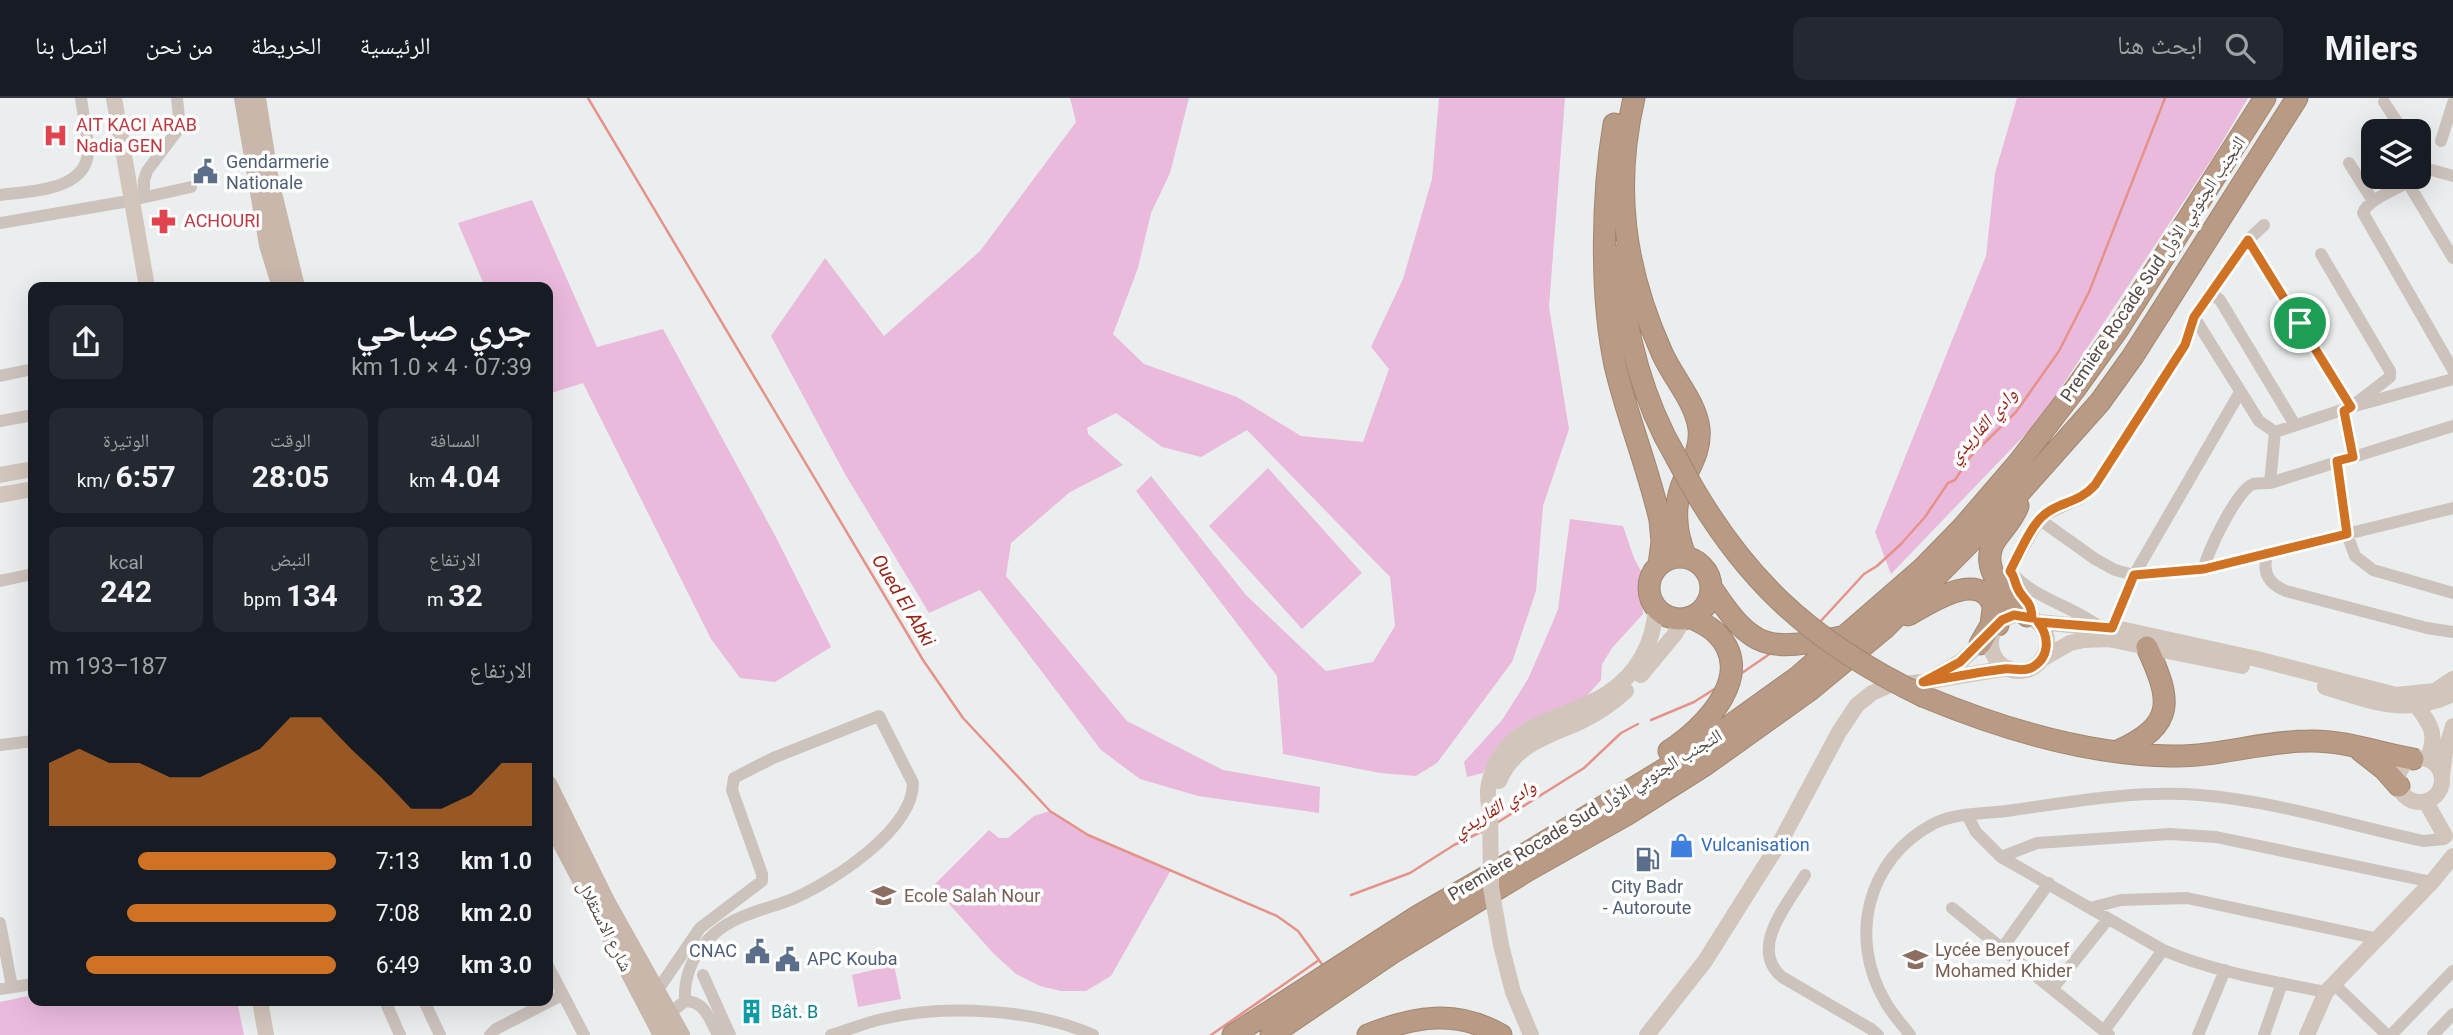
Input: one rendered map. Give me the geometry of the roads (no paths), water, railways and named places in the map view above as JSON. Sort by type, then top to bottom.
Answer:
[{"type":"highway","points":[[1619,98],[1612,135],[1623,302],[1632,348],[1650,404],[1675,457],[1720,534],[1778,600],[1811,629],[1885,678],[1924,690],[2020,731],[2118,751],[2188,756],[2307,740],[2420,759]]},
{"type":"highway","points":[[1552,838],[1585,806],[1690,736],[1708,719],[1723,698],[1730,673],[1725,646],[1714,632],[1687,618],[1665,615],[1656,606],[1649,588],[1659,565],[1662,542],[1660,520],[1615,364],[1606,300],[1605,244],[1634,98]]},
{"type":"highway","name":"Première Rocade Sud التجنب الجنوبي الأول","points":[[1233,1035],[1418,916],[1696,750],[1771,698],[1922,569],[2019,462],[2118,329],[2265,98]]},
{"type":"highway","name":"Première Rocade Sud التجنب الجنوبي الأول","points":[[1271,1035],[1392,953],[1530,869],[1626,815],[1705,765],[1810,690],[1885,628],[2019,493],[2100,402],[2133,356],[2297,98]]},
{"type":"highway","points":[[1615,201],[1643,307],[1663,355],[1694,411],[1699,426],[1698,450],[1683,482],[1677,512],[1678,532],[1686,557]]},
{"type":"highway","points":[[2019,493],[2017,509],[1990,553],[1991,572],[2032,619]]},
{"type":"highway","points":[[1659,565],[1674,557],[1686,557],[1695,561],[1705,569],[1711,587],[1737,624],[1759,640],[1785,646],[1843,636]]},
{"type":"highway","points":[[1885,628],[1941,596],[1961,590],[1977,590],[1986,595],[2005,585]]},
{"type":"highway","points":[[1991,633],[1990,625],[2005,585]]},
{"type":"highway","points":[[1687,618],[1705,605],[1711,587]]},
{"type":"highway","points":[[2118,751],[2149,734],[2164,713],[2166,702],[2163,685],[2147,648]]},
{"type":"highway","points":[[2354,746],[2376,761],[2399,786]]},
{"type":"highway","points":[[1220,1035],[1329,964],[1369,947]]},
{"type":"highway","points":[[1368,1035],[1400,1023],[1445,1016],[1487,1027],[1502,1035]]},
{"type":"main road","points":[[243,98],[268,245],[279,282]]},
{"type":"main road","points":[[257,98],[270,181],[295,282]]},
{"type":"main road","points":[[553,793],[607,903],[681,1035]]},
{"type":"main road","name":"شارع الاستقلال","points":[[553,827],[662,1035]]},
{"type":"street","points":[[0,195],[62,185],[78,174],[89,150],[81,98]]},
{"type":"street","points":[[105,98],[133,200],[137,282]]},
{"type":"street","points":[[114,98],[146,282]]},
{"type":"street","points":[[133,200],[147,171],[180,127],[177,98]]},
{"type":"street","points":[[2384,102],[2395,119]]},
{"type":"street","points":[[2441,141],[2453,103]]},
{"type":"street","points":[[2349,163],[2373,201]]},
{"type":"street","points":[[2431,176],[2453,176]]},
{"type":"street","points":[[0,223],[191,187]]},
{"type":"street","points":[[2395,189],[2366,206],[2363,213],[2453,370]]},
{"type":"street","points":[[2424,189],[2453,258]]},
{"type":"street","points":[[2107,628],[2038,595],[2005,585],[2039,519],[2049,511],[2080,499],[2095,485],[2185,345],[2194,317],[2210,292],[2248,240],[2264,225]]},
{"type":"street","points":[[2248,240],[2348,409],[2353,457]]},
{"type":"street","points":[[2321,254],[2390,371],[2390,377],[2348,409]]},
{"type":"street","points":[[2210,292],[2220,300],[2295,425]]},
{"type":"street","points":[[2194,317],[2259,421],[2275,432]]},
{"type":"street","points":[[0,376],[28,370]]},
{"type":"street","points":[[2275,432],[2453,379]]},
{"type":"street","points":[[2107,628],[2134,575],[2240,393]]},
{"type":"street","points":[[0,421],[28,416]]},
{"type":"street","points":[[2204,569],[2206,556],[2241,494],[2251,485],[2270,483],[2453,426]]},
{"type":"street","points":[[2270,483],[2275,432]]},
{"type":"street","points":[[2337,461],[2347,534],[2355,556],[2374,570],[2453,593]]},
{"type":"street","points":[[0,475],[28,470]]},
{"type":"street","points":[[0,495],[28,490]]},
{"type":"street","points":[[2039,519],[2105,565],[2134,575],[2204,569],[2453,508]]},
{"type":"street","points":[[2267,555],[2265,564],[2269,579],[2276,587],[2427,628],[2453,632]]},
{"type":"street","points":[[0,580],[28,575]]},
{"type":"street","points":[[1531,1035],[1513,992],[1501,945],[1492,887],[1490,810],[1487,795],[1489,781],[1507,746],[1530,727],[1598,699],[1618,685],[1635,667],[1649,646],[1655,624],[1656,606]]},
{"type":"street","points":[[1924,690],[2014,615],[2107,628],[2257,659],[2396,695],[2435,691],[2453,679]]},
{"type":"street","points":[[1490,810],[1502,773],[1516,755],[1541,737],[1590,717],[1620,697],[1635,683],[1687,618]]},
{"type":"street","points":[[2032,619],[2046,636],[2042,659]]},
{"type":"street","points":[[1991,633],[1995,656],[2008,668]]},
{"type":"street","points":[[1647,1035],[1712,950],[1783,837],[1851,713],[1864,699],[1881,688],[1891,685],[1924,690],[2008,668],[2026,670],[2070,643],[2084,640],[2124,641],[2273,674],[2391,706],[2417,706],[2453,694]]},
{"type":"street","points":[[2417,706],[2429,723],[2433,745],[2420,759],[2401,770],[2399,786],[2407,798],[2416,802],[2432,798],[2442,786],[2445,752],[2453,726]]},
{"type":"street","points":[[657,991],[700,928],[762,881],[762,874],[732,790],[734,778],[774,758],[879,716],[913,783],[913,791],[896,826],[825,881],[795,898],[741,917],[718,932],[701,947],[691,961],[685,977],[685,1001]]},
{"type":"street","points":[[0,745],[28,742]]},
{"type":"street","points":[[2420,759],[2437,766],[2442,776]]},
{"type":"street","points":[[1910,1035],[1885,1002],[1871,970],[1866,946],[1866,920],[1871,895],[1896,854],[1913,836],[1936,823],[1967,815],[2124,794],[2198,795],[2237,799],[2423,841],[2450,839]]},
{"type":"street","points":[[2307,1035],[2330,988],[2432,882],[2450,839],[2432,798]]},
{"type":"street","points":[[1967,815],[1976,832],[2001,857],[2163,950],[2183,959],[2282,984],[2330,988],[2389,1035],[2453,971]]},
{"type":"street","points":[[2001,857],[2037,843],[2170,834],[2194,835],[2216,837],[2432,882]]},
{"type":"street","points":[[1805,875],[1770,934],[1767,948],[1773,970],[1878,1035]]},
{"type":"street","points":[[2003,947],[2049,883]]},
{"type":"street","points":[[2090,908],[2121,900],[2187,898],[2379,939]]},
{"type":"street","points":[[1952,908],[2106,1033],[2163,950]]},
{"type":"street","points":[[2053,988],[2108,919]]},
{"type":"street","points":[[0,923],[6,988],[28,985]]},
{"type":"street","points":[[2198,1035],[2225,970]]},
{"type":"street","points":[[702,975],[730,1035]]},
{"type":"street","points":[[553,976],[584,1035]]},
{"type":"street","points":[[2264,1035],[2282,984]]},
{"type":"street","points":[[553,1000],[562,995]]},
{"type":"street","points":[[669,1014],[685,1001],[696,1003],[705,1010],[718,1035]]},
{"type":"street","points":[[252,1006],[256,1035]]},
{"type":"street","points":[[261,1006],[266,1035]]},
{"type":"street","points":[[387,1006],[400,1035]]},
{"type":"street","points":[[426,1006],[440,1035]]},
{"type":"street","points":[[490,1035],[496,1029],[541,1006]]},
{"type":"street","points":[[831,1035],[883,1019],[932,1013],[995,1012],[1019,1014],[1073,1027],[1093,1035]]},
{"type":"street","points":[[2433,1035],[2453,1014]]},
{"type":"waterway","name":"Oued El Abki","points":[[588,98],[923,660],[963,718],[1050,811],[1088,835],[1277,916],[1298,931],[1324,967]]},
{"type":"waterway","name":"وادي القاريدي","points":[[1819,623],[1864,574],[1901,544],[1925,517],[1970,457],[2016,412],[2059,351],[2089,292],[2165,98]]},
{"type":"waterway","name":"وادي القاريدي","points":[[1739,675],[1771,653]]},
{"type":"waterway","name":"وادي القاريدي","points":[[1651,720],[1694,702],[1716,688]]},
{"type":"waterway","name":"وادي القاريدي","points":[[1495,824],[1584,768],[1621,733],[1638,724]]},
{"type":"waterway","name":"وادي القاريدي","points":[[1351,895],[1410,873],[1454,845],[1483,831]]},
{"type":"waterway","points":[[1211,1035],[1319,960]]},
{"type":"place","name":"AIT KACI ARAB Nadia GEN","points":[[56,135]]},
{"type":"place","name":"Gendarmerie Nationale","points":[[206,172]]},
{"type":"place","name":"ACHOURI","points":[[164,221]]},
{"type":"place","name":"Vulcanisation","points":[[1681,845]]},
{"type":"place","name":"City Badr - Autoroute","points":[[1647,860]]},
{"type":"place","name":"Ecole Salah Nour","points":[[884,896]]},
{"type":"place","name":"CNAC","points":[[757,951]]},
{"type":"place","name":"APC Kouba","points":[[787,959]]},
{"type":"place","name":"Lycée Benyoucef Mohamed Khider","points":[[1915,960]]},
{"type":"place","name":"Bât. B","points":[[751,1012]]}]
